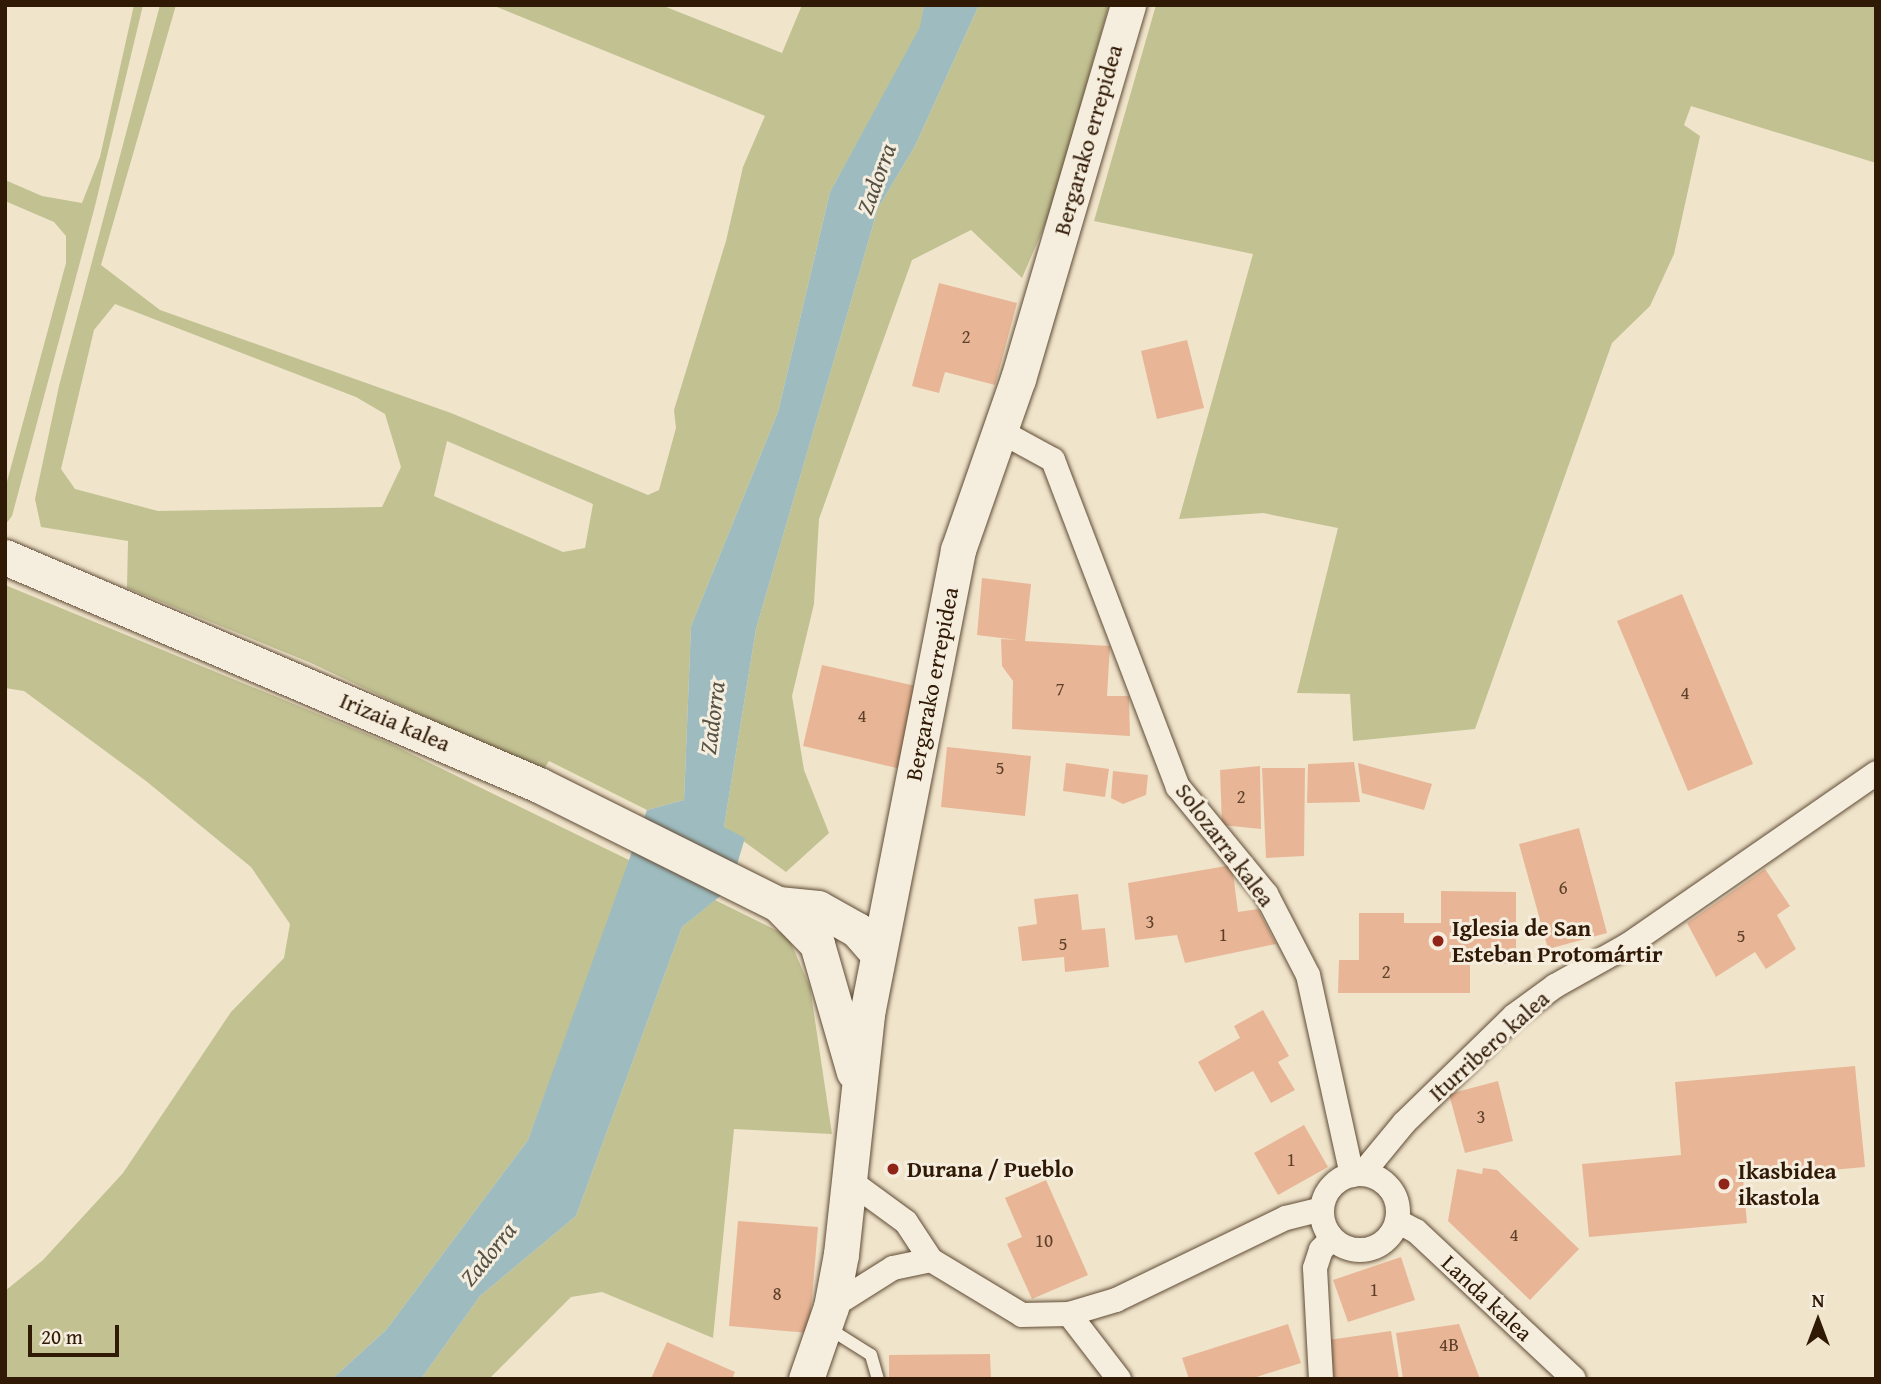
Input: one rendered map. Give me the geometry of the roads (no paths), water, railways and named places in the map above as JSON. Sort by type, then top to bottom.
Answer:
[{"type":"street","name":"Bergarako errepidea","points":[[806,1379],[828,1316],[850,1181],[857,1084],[877,953],[924,739],[958,550],[1000,431],[1128,5]]},
{"type":"street","name":"Solozarra kalea","points":[[1000,431],[1053,460],[1178,787],[1266,894],[1308,975],[1357,1175]]},
{"type":"street","name":"Irizaia kalea","points":[[5,557],[539,785],[778,904],[818,908],[825,930],[877,953]]},
{"type":"street","name":"Iturribero kalea","points":[[1357,1175],[1404,1123],[1514,1016],[1555,986],[1639,937],[1876,773]]},
{"type":"street","points":[[857,1084],[825,930],[872,901],[895,863]]},
{"type":"street","points":[[1357,1175],[1375,1177],[1393,1193],[1397,1221],[1388,1239],[1366,1250],[1353,1250],[1332,1238],[1322,1209],[1332,1186],[1357,1175]]},
{"type":"street","points":[[850,1181],[906,1222],[930,1260],[1022,1315],[1069,1314],[1116,1300],[1286,1218],[1322,1209]]},
{"type":"street","name":"Landa kalea","points":[[1397,1221],[1416,1231],[1573,1379]]},
{"type":"street","points":[[1321,1379],[1315,1268],[1321,1250],[1332,1238]]},
{"type":"street","points":[[828,1316],[893,1268],[930,1260]]},
{"type":"street","points":[[1069,1314],[1119,1379]]},
{"type":"lane","points":[[828,1316],[871,1355],[878,1379]]},
{"type":"water","name":"Zadorra","points":[[924,5],[979,5],[915,146],[878,208],[756,629],[724,827],[745,838],[735,871],[724,893],[682,927],[576,1216],[480,1296],[421,1379],[332,1379],[386,1330],[528,1140],[647,810],[684,800],[691,626],[778,412],[830,192],[920,27]]},
{"type":"place","name":"Iglesia de San Esteban Protomártir","points":[[1438,941]]},
{"type":"place","name":"Durana / Pueblo","points":[[893,1169]]},
{"type":"place","name":"Ikasbidea ikastola","points":[[1724,1184]]}]
